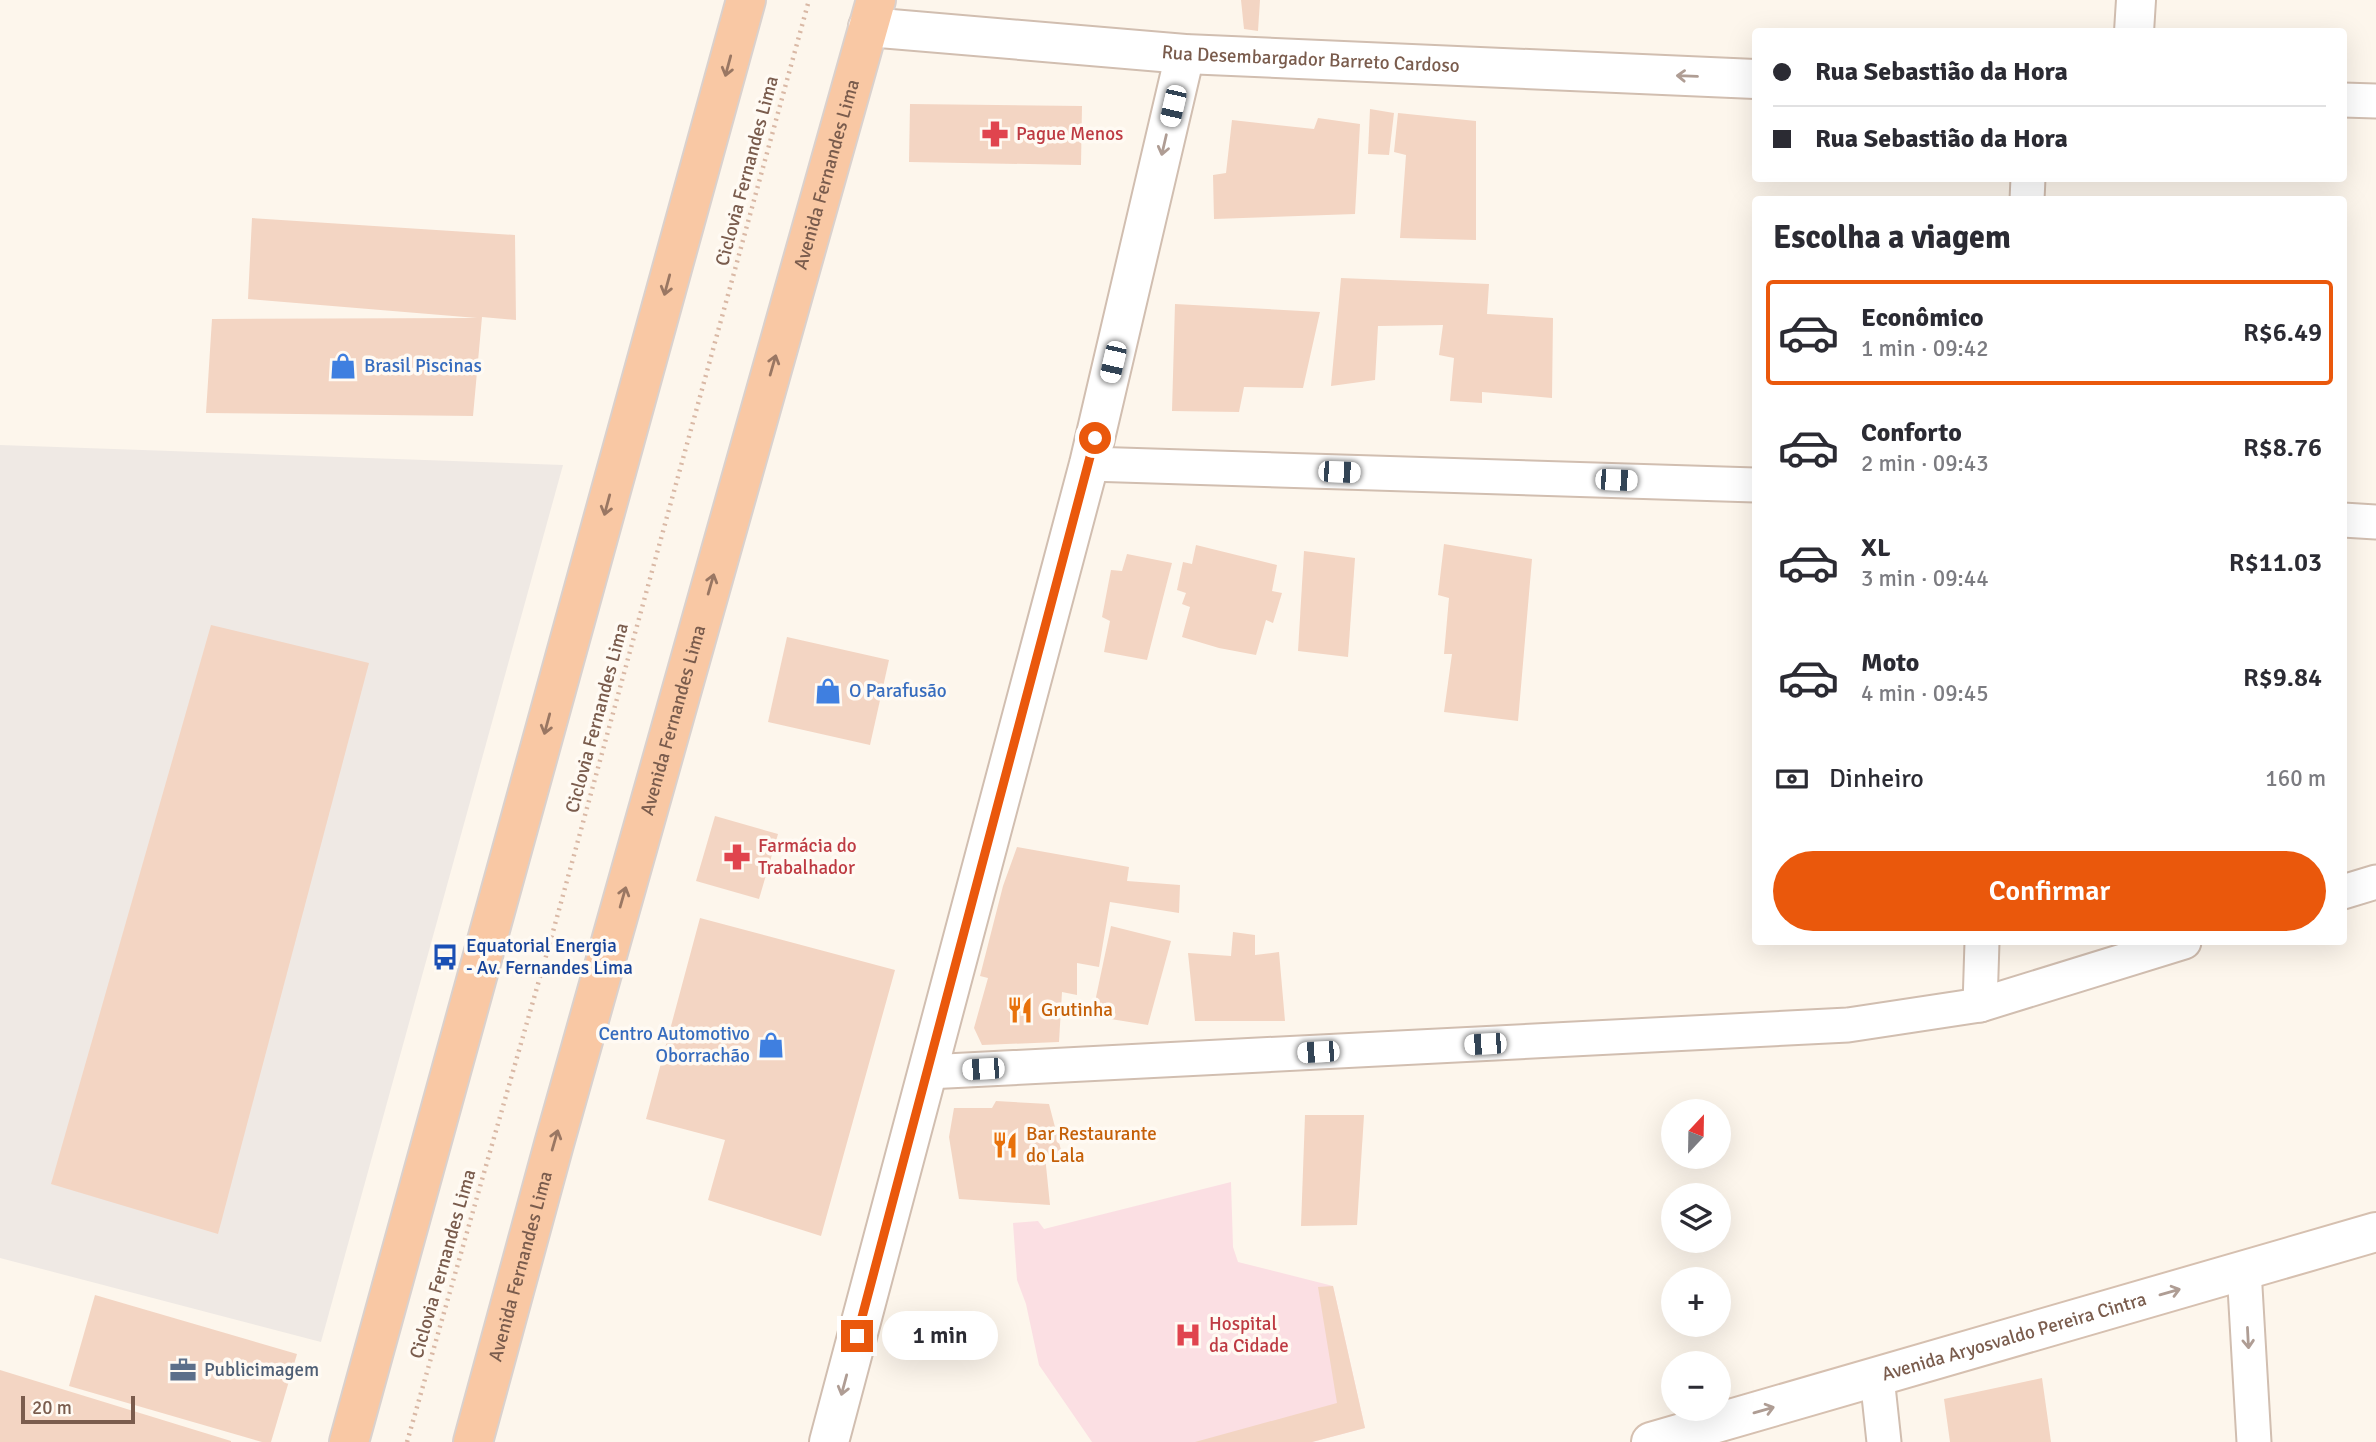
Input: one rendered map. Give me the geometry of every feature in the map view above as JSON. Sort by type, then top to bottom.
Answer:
[{"type":"highway","points":[[349,1442],[746,0]]},
{"type":"highway","name":"Avenida Fernandes Lima","points":[[473,1442],[554,1143],[872,14]]},
{"type":"street","points":[[2134,28],[2136,0]]},
{"type":"street","name":"Rua Desembargador Barreto Cardoso","points":[[872,14],[1185,54],[1752,79]]},
{"type":"street","points":[[829,1442],[1089,464],[1185,54]]},
{"type":"street","points":[[2347,100],[2376,101]]},
{"type":"street","points":[[1089,464],[1752,485]]},
{"type":"street","points":[[2347,520],[2376,522]]},
{"type":"street","points":[[2347,891],[2376,881]]},
{"type":"street","points":[[1980,1005],[1982,945]]},
{"type":"street","points":[[927,1072],[1848,1025],[1980,1005],[2174,945]]},
{"type":"street","name":"Avenida Aryosvaldo Pereira Cintra","points":[[1651,1442],[2376,1232]]},
{"type":"street","points":[[2244,1270],[2254,1442]]},
{"type":"street","points":[[1877,1377],[1885,1442]]},
{"type":"path","name":"Ciclovia Fernandes Lima","points":[[407,1442],[554,928],[809,0]]},
{"type":"shaded area","points":[[0,445],[563,465],[321,1342],[0,1258]]},
{"type":"shaded area","name":"Hospital da Cidade","points":[[1231,1182],[1233,1247],[1238,1262],[1333,1286],[1365,1428],[1312,1442],[1092,1442],[1039,1365],[1026,1304],[1017,1280],[1013,1223],[1038,1221],[1044,1229]]},
{"type":"building","points":[[1241,0],[1260,0],[1258,31],[1244,29]]},
{"type":"building","name":"Pague Menos","points":[[910,104],[1082,106],[1081,165],[909,162]]},
{"type":"building","points":[[1370,109],[1394,113],[1389,155],[1368,154]]},
{"type":"building","points":[[1398,113],[1476,121],[1476,240],[1400,238],[1406,155],[1394,152]]},
{"type":"building","points":[[1318,118],[1360,124],[1355,214],[1214,219],[1213,175],[1226,173],[1232,120],[1314,129]]},
{"type":"building","points":[[252,218],[515,235],[516,320],[482,317],[473,416],[206,413],[212,319],[477,318],[248,299]]},
{"type":"building","points":[[1341,278],[1489,284],[1487,314],[1553,318],[1552,398],[1482,392],[1482,403],[1450,401],[1454,358],[1439,355],[1443,325],[1378,326],[1375,380],[1331,386]]},
{"type":"building","points":[[1175,304],[1320,312],[1303,388],[1244,387],[1239,412],[1172,411]]},
{"type":"building","points":[[1444,544],[1532,559],[1518,721],[1444,712],[1452,654],[1444,654],[1449,598],[1438,595]]},
{"type":"building","points":[[1196,545],[1277,565],[1272,591],[1282,593],[1273,623],[1266,620],[1256,655],[1182,637],[1190,607],[1182,604],[1186,593],[1177,590],[1183,562],[1192,564]]},
{"type":"building","points":[[1304,551],[1355,558],[1348,657],[1298,651]]},
{"type":"building","points":[[1127,554],[1172,563],[1147,660],[1104,652],[1110,621],[1102,617],[1111,570],[1122,571]]},
{"type":"building","points":[[211,625],[369,663],[218,1234],[51,1184]]},
{"type":"building","name":"O Parafusão","points":[[787,637],[889,660],[870,745],[768,722]]},
{"type":"building","name":"Farmácia do Trabalhador","points":[[715,816],[778,834],[759,899],[696,881]]},
{"type":"building","points":[[1017,847],[1129,867],[1127,881],[1180,885],[1179,913],[1110,902],[1099,967],[1077,963],[1077,995],[1062,992],[1059,1042],[982,1045],[974,1028],[988,978],[980,976],[1003,886]]},
{"type":"building","name":"Centro Automotivo Oborrachão","points":[[700,918],[895,970],[821,1236],[708,1200],[725,1140],[646,1119]]},
{"type":"building","points":[[1111,926],[1171,941],[1148,1025],[1092,1016]]},
{"type":"building","points":[[1233,932],[1255,935],[1255,955],[1279,952],[1285,1021],[1195,1021],[1188,953],[1231,956]]},
{"type":"building","name":"Bar Restaurante do Lala","points":[[996,1101],[1049,1104],[1062,1154],[1045,1156],[1050,1205],[959,1199],[949,1137],[954,1108],[992,1108]]},
{"type":"building","points":[[1305,1115],[1364,1115],[1357,1225],[1301,1226]]},
{"type":"building","name":"Hospital da Cidade","points":[[1333,1286],[1365,1428],[1312,1442],[1195,1442],[1337,1403],[1318,1287]]},
{"type":"building","name":"Publicimagem","points":[[95,1295],[297,1354],[271,1442],[262,1442],[69,1386]]},
{"type":"building","points":[[0,1370],[231,1441],[231,1442],[0,1442]]},
{"type":"building","points":[[2042,1378],[2051,1442],[1950,1442],[1944,1399]]},
{"type":"place","name":"Pague Menos","points":[[995,134]]},
{"type":"place","name":"Brasil Piscinas","points":[[343,366]]},
{"type":"place","name":"O Parafusão","points":[[828,691]]},
{"type":"place","name":"Farmácia do Trabalhador","points":[[737,857]]},
{"type":"place","name":"Equatorial Energia - Av. Fernandes Lima","points":[[445,957]]},
{"type":"place","name":"Grutinha","points":[[1020,1010]]},
{"type":"place","name":"Centro Automotivo Oborrachão","points":[[771,1045]]},
{"type":"place","name":"Bar Restaurante do Lala","points":[[1005,1145]]},
{"type":"place","name":"Hospital da Cidade","points":[[1188,1335]]},
{"type":"place","name":"Publicimagem","points":[[183,1370]]},
{"type":"route","points":[[857,1336],[1095,438]]}]
